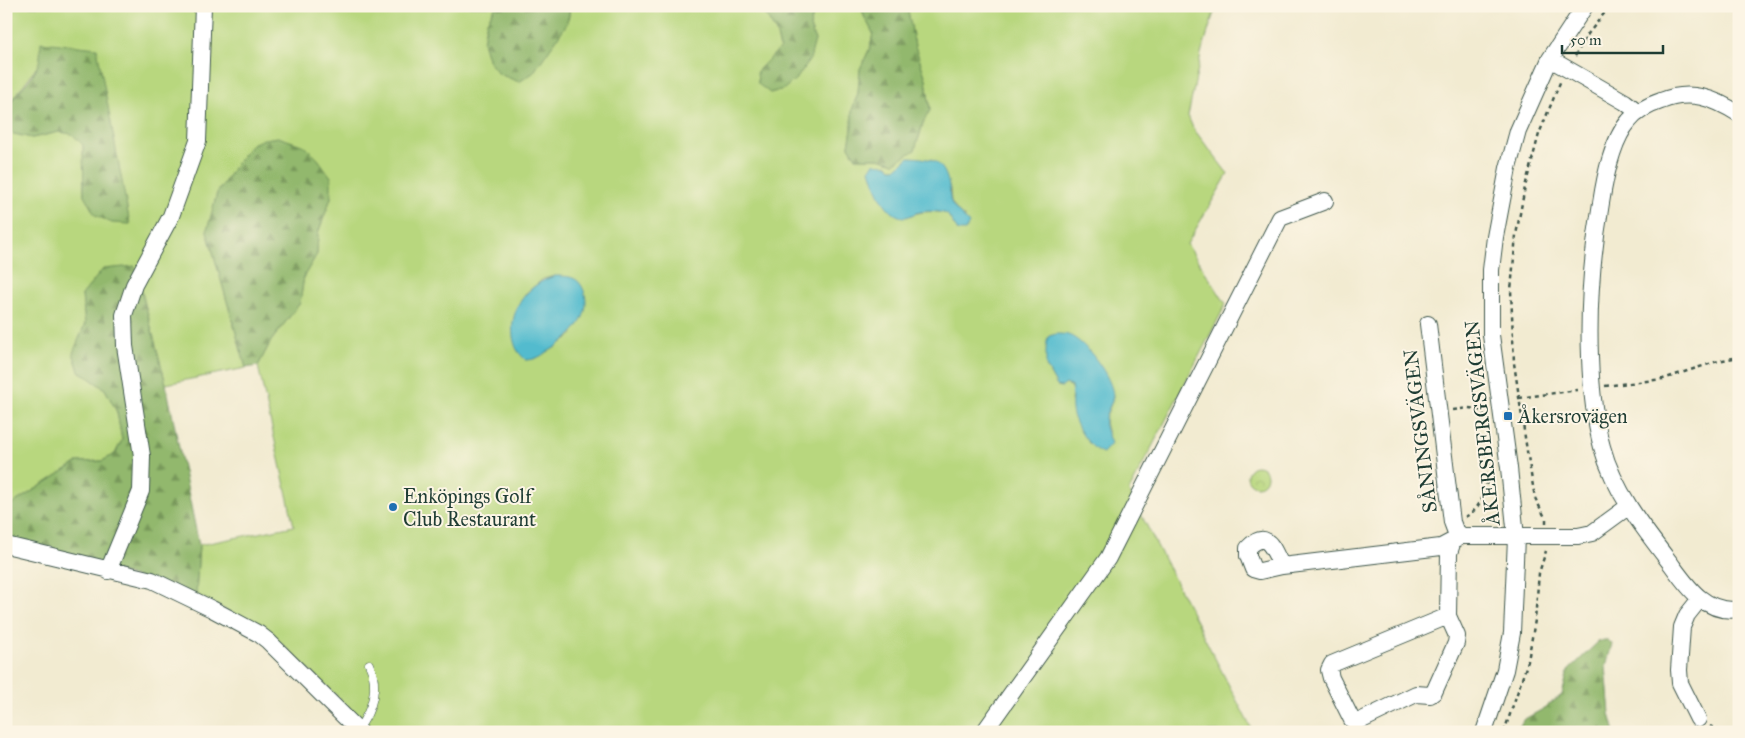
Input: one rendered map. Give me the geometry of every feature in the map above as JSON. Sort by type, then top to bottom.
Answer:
[{"type":"street","points":[[108,571],[141,491],[142,456],[125,346],[124,315],[134,285],[171,216],[198,142],[203,6]]},
{"type":"street","name":"ÅKERSBERGSVÄGEN","points":[[1484,732],[1505,670],[1512,633],[1516,537],[1509,468],[1491,335],[1491,270],[1500,205],[1518,131],[1550,59],[1585,6]]},
{"type":"street","points":[[1550,59],[1625,102],[1638,112]]},
{"type":"street","points":[[1739,114],[1722,103],[1706,97],[1671,97],[1650,105],[1638,112],[1628,122],[1616,146],[1604,188],[1597,225],[1589,314],[1594,412],[1604,453],[1618,488],[1670,564],[1699,600],[1720,608],[1739,609]]},
{"type":"street","points":[[984,732],[1108,558],[1280,218],[1325,202]]},
{"type":"street","name":"SÅNINGSVÄGEN","points":[[1428,324],[1452,522],[1458,538]]},
{"type":"street","points":[[1282,566],[1441,547],[1458,538],[1578,536],[1592,533],[1629,506]]},
{"type":"street","points":[[1448,616],[1332,664],[1329,670],[1330,678],[1352,720],[1357,722],[1362,720],[1416,694],[1430,695],[1434,692],[1458,636],[1448,616],[1449,553],[1458,538]]},
{"type":"street","points":[[6,545],[108,571],[152,580],[212,609],[259,634],[268,641],[359,730]]},
{"type":"street","points":[[1698,719],[1680,683],[1679,670],[1682,627],[1687,615],[1699,600]]},
{"type":"lane","points":[[359,730],[367,717],[375,688],[373,672],[369,664]]},
{"type":"path","points":[[1504,732],[1528,661],[1535,620],[1539,573],[1547,545],[1546,519],[1534,498],[1514,363],[1511,290],[1516,235],[1525,187],[1539,134],[1568,69],[1588,34],[1610,6]]},
{"type":"path","points":[[1519,398],[1663,379],[1738,357],[1739,366]]},
{"type":"path","points":[[1439,412],[1468,408],[1478,409],[1488,421]]},
{"type":"path","points":[[1452,522],[1471,514],[1478,507],[1493,458]]},
{"type":"green space","points":[[6,6],[496,6],[485,27],[484,33],[489,62],[545,54],[568,22],[570,6],[770,6],[765,14],[776,32],[780,48],[757,71],[770,93],[788,85],[803,66],[815,40],[810,27],[815,6],[861,6],[873,33],[870,48],[860,69],[858,93],[852,110],[852,129],[849,146],[856,158],[879,158],[894,163],[908,153],[919,138],[923,123],[930,110],[926,79],[915,46],[907,6],[1216,6],[1201,54],[1188,116],[1193,128],[1228,174],[1187,244],[1226,304],[1129,491],[1253,732],[375,732],[269,632],[196,595],[199,545],[294,526],[258,366],[271,341],[300,303],[304,276],[317,254],[318,233],[331,198],[252,144],[217,193],[207,231],[246,368],[166,384],[135,266],[82,295],[85,324],[74,353],[79,371],[105,389],[117,412],[122,440],[115,454],[102,461],[78,462],[6,508],[6,121],[10,133],[32,138],[59,132],[72,133],[83,145],[84,195],[130,224],[118,168],[39,64],[6,111]],"holes":[[[909,157],[932,160],[950,188],[951,201],[957,211],[965,218],[958,231],[948,214],[927,212],[916,213],[906,217],[882,199],[870,169],[887,164],[891,168],[897,168]],[[555,276],[573,334],[553,349],[525,294],[543,279]],[[1046,366],[1113,395],[1105,423],[1109,435],[1071,401],[1071,386],[1066,384],[1057,386]]]},
{"type":"green space","points":[[496,6],[570,6],[568,22],[556,40],[533,73],[519,82],[499,74],[489,62],[483,42],[487,21]]},
{"type":"green space","points":[[770,6],[815,6],[810,27],[815,40],[810,59],[798,77],[784,89],[770,93],[758,84],[757,71],[780,48],[776,32],[765,13]]},
{"type":"green space","points":[[861,6],[907,6],[915,46],[926,79],[930,110],[923,123],[915,150],[894,163],[879,158],[856,158],[849,146],[852,129],[852,110],[858,93],[860,69],[870,48],[873,33]]},
{"type":"green space","points":[[41,42],[97,48],[130,224],[112,223],[95,215],[84,195],[83,145],[72,134],[59,132],[32,138],[10,133],[8,111],[15,96],[33,75],[38,65]]},
{"type":"green space","points":[[278,137],[305,146],[318,159],[331,177],[331,198],[318,233],[317,254],[304,276],[300,303],[271,341],[258,366],[246,368],[207,231],[217,193],[235,166],[252,144],[264,139]]},
{"type":"green space","points":[[135,266],[166,384],[199,545],[196,595],[6,538],[6,508],[78,462],[102,461],[115,454],[122,440],[117,412],[105,389],[79,371],[73,353],[85,324],[82,295],[103,269]]},
{"type":"green space","points":[[1253,466],[1261,466],[1267,472],[1267,480],[1261,486],[1253,486],[1247,480],[1247,472]]},
{"type":"green space","points":[[1608,640],[1612,644],[1606,666],[1610,714],[1615,732],[1517,732],[1523,720],[1543,709],[1562,695],[1568,671],[1598,642]]},
{"type":"water","points":[[909,157],[925,158],[936,162],[944,171],[949,186],[951,202],[969,224],[965,231],[958,231],[947,214],[924,211],[905,217],[898,216],[887,206],[874,183],[870,169],[873,164],[878,163],[885,164],[891,168],[897,168]]},
{"type":"water","points":[[555,276],[566,276],[578,281],[585,294],[585,312],[572,334],[565,340],[539,357],[526,360],[517,350],[513,337],[514,316],[517,307],[536,285]]},
{"type":"water","points":[[1056,334],[1068,335],[1082,344],[1097,361],[1112,388],[1113,396],[1105,421],[1105,428],[1111,444],[1103,453],[1093,447],[1083,435],[1073,416],[1071,386],[1066,384],[1062,387],[1057,386],[1046,366],[1047,340],[1049,336]]},
{"type":"place","name":"Åkersrovägen","points":[[1508,416]]},
{"type":"place","name":"Enköpings Golf Club Restaurant","points":[[393,507]]}]
